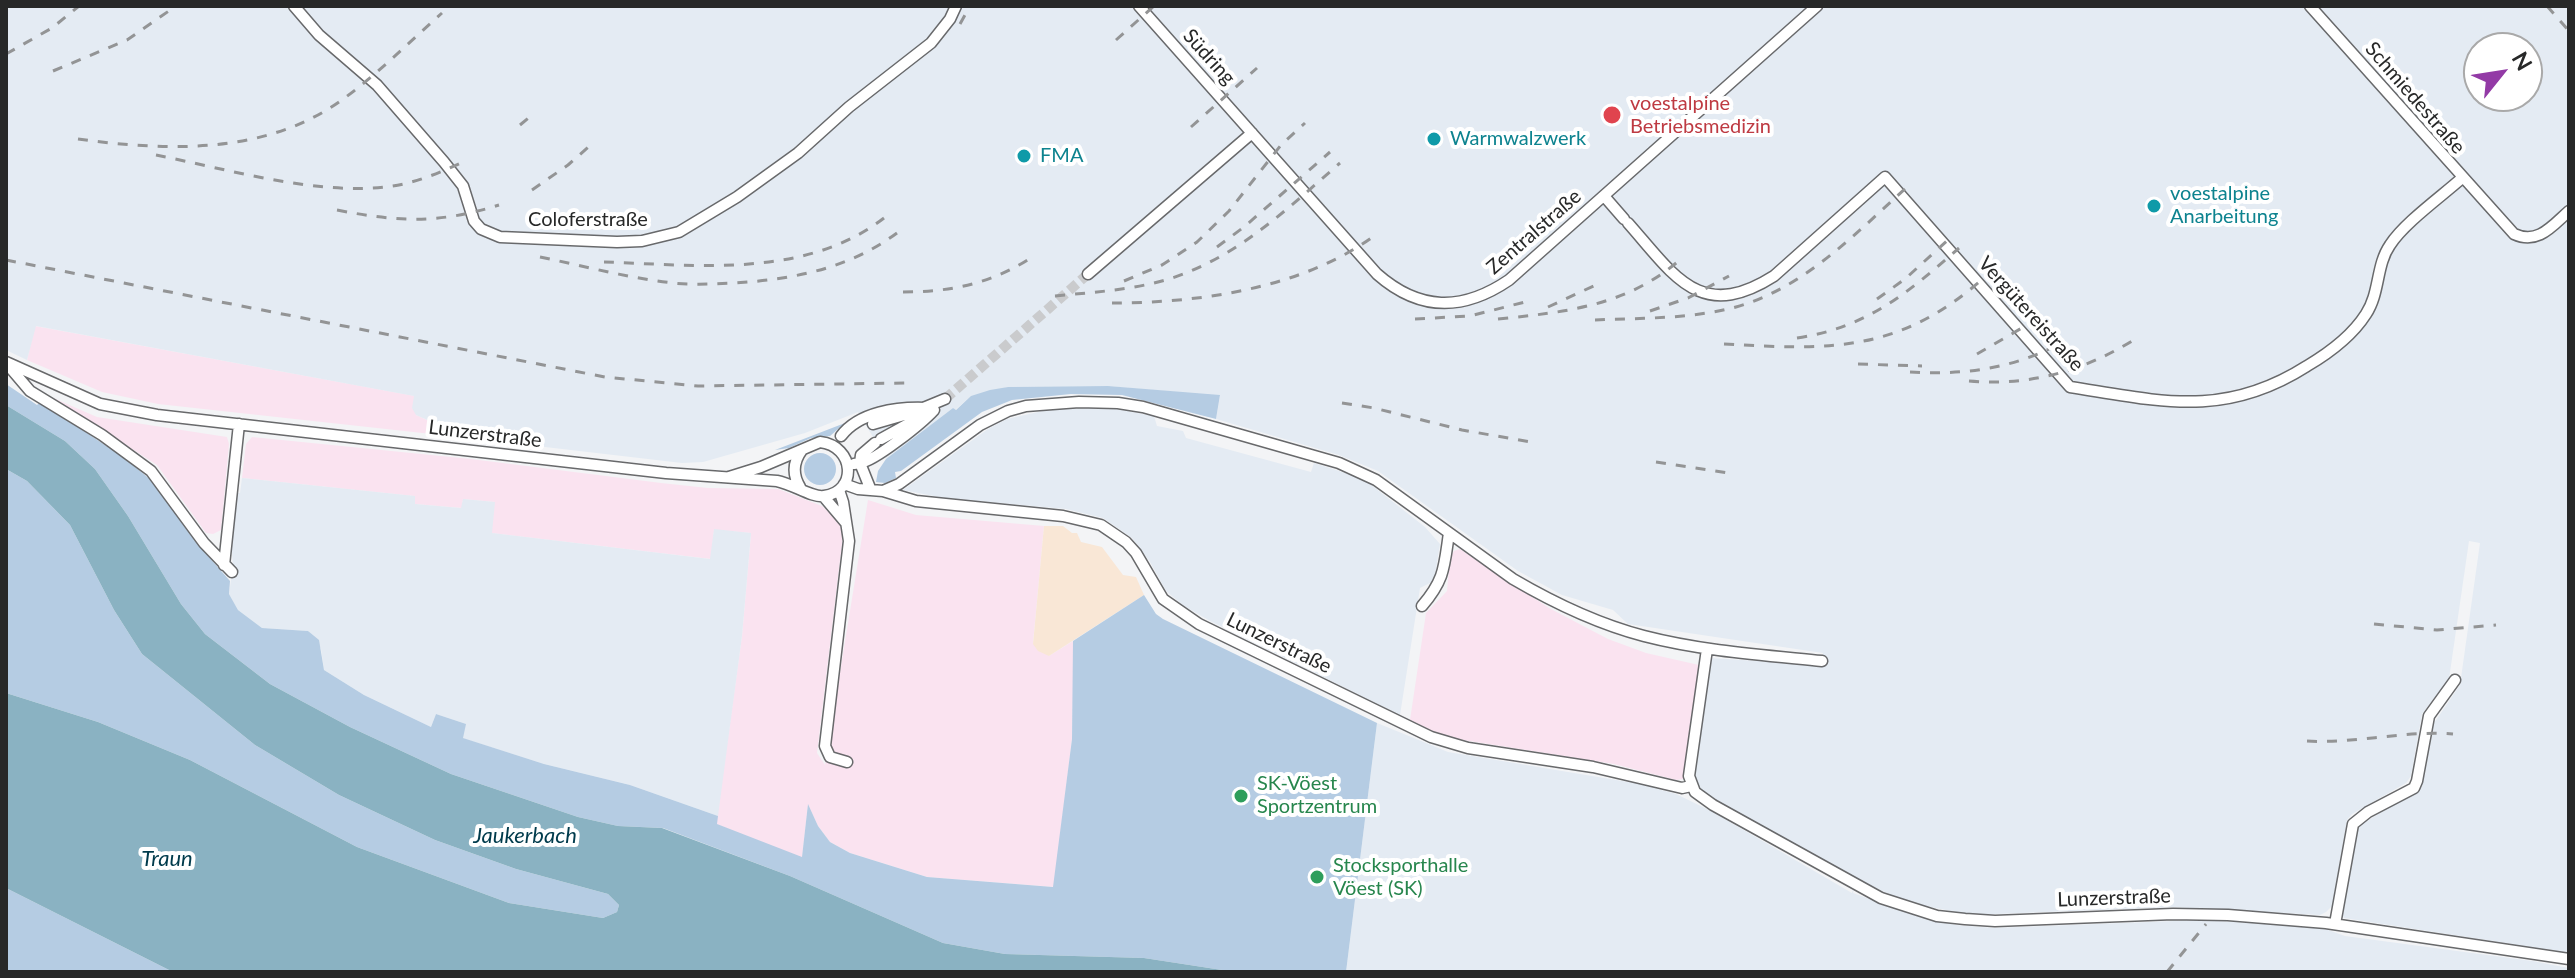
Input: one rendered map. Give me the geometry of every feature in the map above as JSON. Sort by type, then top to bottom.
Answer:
[{"type":"street","name":"Coloferstraße","points":[[294,6],[326,42],[377,85],[444,162],[463,186],[474,221],[481,229],[500,237],[617,242],[642,241],[679,232],[737,197],[798,153],[849,107],[931,43],[956,6]]},
{"type":"street","name":"Südring","points":[[1139,6],[1252,133]]},
{"type":"street","name":"Zentralstraße","points":[[1252,133],[1377,274],[1400,293],[1424,301],[1467,301],[1495,289],[1817,6]]},
{"type":"street","name":"Schmiedestraße","points":[[2310,6],[2504,226],[2522,238],[2534,238],[2569,211]]},
{"type":"street","points":[[1088,274],[1252,133]]},
{"type":"street","name":"Vergütereistraße","points":[[1604,196],[1677,278],[1692,289],[1720,296],[1756,287],[1774,276],[1885,177],[2070,387],[2169,402],[2201,402],[2243,396],[2280,382],[2343,340],[2372,304],[2389,245],[2462,178]]},
{"type":"street","points":[[6,363],[30,391],[102,435],[151,471],[204,543],[228,568],[239,424]]},
{"type":"street","name":"Lunzerstraße","points":[[6,363],[100,404],[157,415],[666,473],[777,481],[824,497],[847,525]]},
{"type":"street","points":[[883,491],[899,484],[980,425],[1008,411],[1050,404],[1118,403],[1143,407],[1339,463],[1376,480],[1513,579],[1574,610],[1644,636],[1707,649],[1822,661]]},
{"type":"street","points":[[827,443],[870,425],[929,409]]},
{"type":"street","points":[[841,436],[852,425],[885,411],[929,409]]},
{"type":"street","points":[[843,502],[847,494],[864,488],[861,455],[929,409]]},
{"type":"street","points":[[847,762],[830,757],[825,746],[849,541],[841,487],[848,469],[870,462],[919,425],[929,409]]},
{"type":"street","name":"Lunzerstraße","points":[[729,477],[761,467],[814,443],[827,443],[843,453],[848,469],[864,488]]},
{"type":"street","points":[[802,450],[797,457],[794,473],[802,488]]},
{"type":"street","points":[[824,497],[841,487]]},
{"type":"street","name":"Lunzerstraße","points":[[841,487],[883,491],[916,501],[1060,515],[1101,525],[1126,542],[1157,590],[1175,610],[1444,742],[1618,772],[1682,788],[1691,786],[1713,805],[1881,898],[1937,916],[1995,921],[2202,914],[2335,924],[2569,959]]},
{"type":"street","points":[[1422,606],[1438,587],[1443,574],[1449,533]]},
{"type":"street","points":[[1691,786],[1689,767],[1707,649]]},
{"type":"street","points":[[2335,924],[2353,824],[2368,812],[2414,788],[2429,716],[2455,680]]},
{"type":"shaded area","points":[[6,6],[2569,6],[2569,953],[2344,918],[2342,914],[2357,827],[2416,791],[2425,775],[2432,726],[2460,685],[2480,543],[2469,541],[2449,679],[2422,714],[2411,776],[2406,783],[2352,814],[2347,820],[2332,906],[2326,912],[2320,915],[2172,907],[1971,915],[1906,902],[1857,879],[1853,893],[1919,917],[1956,925],[1993,928],[2200,920],[2320,927],[2345,936],[2532,961],[2569,968],[2569,972],[1346,972],[1377,723],[1448,752],[1640,784],[1676,794],[1852,893],[1856,878],[1714,800],[1702,792],[1694,776],[1710,658],[1821,665],[1823,653],[1628,624],[1613,610],[1562,595],[1518,571],[1378,471],[1339,455],[1216,419],[1220,396],[1108,386],[1008,387],[970,397],[886,459],[858,412],[805,433],[703,462],[682,463],[468,438],[416,415],[412,408],[414,396],[36,326],[27,360],[6,350]]},
{"type":"shaded area","points":[[35,326],[415,396],[416,415],[468,438],[158,404],[102,392],[27,360]]},
{"type":"shaded area","points":[[6,384],[37,405],[40,402],[123,457],[151,480],[195,541],[230,581],[229,594],[238,610],[262,628],[308,631],[319,640],[324,670],[364,695],[431,727],[436,714],[466,724],[463,738],[544,764],[630,785],[718,816],[717,824],[802,857],[808,804],[830,842],[850,853],[927,877],[1053,887],[1072,739],[1073,641],[1144,595],[1163,619],[1377,723],[1346,972],[1235,972],[1144,958],[1005,954],[943,943],[790,876],[663,828],[618,826],[578,817],[451,774],[350,727],[270,684],[205,634],[181,604],[128,516],[95,469],[65,441],[6,405]]},
{"type":"shaded area","points":[[1108,386],[1220,395],[1216,419],[1122,395],[1071,394],[1012,400],[982,412],[901,471],[895,472],[896,478],[885,483],[876,482],[878,471],[886,459],[971,396],[1008,387]]},
{"type":"shaded area","points":[[51,397],[97,417],[227,437],[229,444],[221,530],[206,533],[157,465]]},
{"type":"shaded area","points":[[1111,408],[1154,416],[1157,426],[1183,431],[1186,438],[1311,472],[1314,463],[1355,476],[1365,480],[1425,527],[1440,544],[1434,581],[1420,588],[1400,715],[1184,606],[1166,591],[1132,538],[1103,518],[1066,509],[944,498],[903,490],[988,429],[1007,419],[1047,410]]},
{"type":"shaded area","points":[[845,423],[830,436],[811,438],[789,448],[775,450]]},
{"type":"shaded area","points":[[252,437],[471,459],[708,488],[778,489],[822,506],[834,517],[837,515],[843,535],[817,753],[825,765],[868,500],[916,515],[1044,526],[1033,643],[1049,656],[1073,641],[1074,657],[1072,739],[1054,887],[927,877],[850,853],[830,842],[808,805],[802,858],[716,824],[742,636],[751,533],[714,530],[711,559],[491,533],[494,502],[463,499],[462,508],[414,504],[414,496],[242,478],[246,444]]},
{"type":"shaded area","points":[[820,453],[831,458],[836,469],[831,480],[820,485],[809,480],[804,469],[809,458]]},
{"type":"shaded area","points":[[6,469],[27,481],[70,525],[114,610],[142,654],[255,745],[339,795],[435,840],[516,869],[608,894],[619,905],[617,912],[603,918],[509,903],[357,847],[190,760],[98,722],[6,693]]},
{"type":"shaded area","points":[[242,478],[415,496],[415,504],[461,508],[463,499],[495,502],[492,533],[710,559],[714,529],[751,533],[742,636],[718,816],[630,785],[544,764],[462,738],[465,724],[436,714],[431,727],[364,695],[324,670],[321,649],[308,631],[262,628],[238,610],[229,594],[236,493],[240,493]]},
{"type":"shaded area","points":[[1044,526],[1063,526],[1077,533],[1081,542],[1102,547],[1123,575],[1136,577],[1144,595],[1049,656],[1038,651],[1033,644]]},
{"type":"shaded area","points":[[1460,549],[1549,608],[1608,639],[1646,653],[1699,665],[1683,779],[1676,780],[1614,764],[1463,740],[1438,734],[1410,720],[1426,613],[1447,591],[1450,557]]},
{"type":"shaded area","points":[[6,888],[173,972],[6,972]]},
{"type":"water","name":"Traun","points":[[6,405],[65,441],[95,469],[128,516],[181,604],[205,634],[270,684],[350,727],[451,774],[578,817],[618,826],[662,828],[790,876],[943,943],[1005,954],[1144,958],[1235,972],[173,972],[6,888],[6,693],[98,722],[190,760],[357,847],[509,903],[603,918],[617,912],[619,905],[608,894],[516,869],[435,840],[339,795],[255,745],[142,654],[114,610],[70,525],[27,481],[6,469]]},
{"type":"tunnel","points":[[945,399],[1088,274]]},
{"type":"railway","points":[[6,54],[52,28],[79,6]]},
{"type":"railway","points":[[53,71],[127,40],[176,6]]},
{"type":"railway","points":[[960,24],[970,6]]},
{"type":"railway","points":[[1116,40],[1154,6]]},
{"type":"railway","points":[[2547,6],[2569,31]]},
{"type":"railway","points":[[78,139],[179,147],[213,145],[279,132],[310,119],[353,92],[442,13]]},
{"type":"railway","points":[[1191,127],[1257,68]]},
{"type":"railway","points":[[520,125],[532,115]]},
{"type":"railway","points":[[1124,281],[1162,265],[1197,242],[1229,211],[1281,145],[1305,123]]},
{"type":"railway","points":[[532,190],[593,143]]},
{"type":"railway","points":[[1217,247],[1330,152]]},
{"type":"railway","points":[[156,155],[300,184],[358,188],[405,184],[461,163]]},
{"type":"railway","points":[[1055,296],[1143,285],[1196,269],[1262,229],[1340,163]]},
{"type":"railway","points":[[1595,320],[1702,314],[1761,298],[1784,287],[1827,258],[1906,188]]},
{"type":"railway","points":[[337,210],[418,219],[457,215],[499,205]]},
{"type":"railway","points":[[604,262],[713,265],[785,260],[853,238],[884,218]]},
{"type":"railway","points":[[540,257],[656,281],[735,283],[778,279],[840,264],[897,233]]},
{"type":"railway","points":[[1112,303],[1181,300],[1251,289],[1318,267],[1350,252],[1378,233]]},
{"type":"railway","points":[[1877,299],[1905,279],[1950,238]]},
{"type":"railway","points":[[1797,338],[1844,326],[1885,306],[1959,248]]},
{"type":"railway","points":[[1498,319],[1572,309],[1618,297],[1640,287],[1682,258]]},
{"type":"railway","points":[[903,292],[969,285],[999,275],[1029,259]]},
{"type":"railway","points":[[6,260],[605,377],[698,386],[905,383]]},
{"type":"railway","points":[[1650,311],[1688,298],[1729,276]]},
{"type":"railway","points":[[1724,344],[1798,347],[1863,341],[1923,320],[1954,302],[1985,277]]},
{"type":"railway","points":[[1548,307],[1600,283]]},
{"type":"railway","points":[[1415,319],[1470,316],[1525,302]]},
{"type":"railway","points":[[1977,354],[2027,325]]},
{"type":"railway","points":[[1969,381],[2013,381],[2054,374],[2093,361],[2132,341]]},
{"type":"railway","points":[[1910,372],[1981,370],[2049,349]]},
{"type":"railway","points":[[1858,364],[1922,366]]},
{"type":"railway","points":[[1342,403],[1531,442]]},
{"type":"railway","points":[[1656,462],[1735,474]]},
{"type":"railway","points":[[2374,624],[2437,630],[2496,625]]},
{"type":"railway","points":[[2307,741],[2453,734]]},
{"type":"railway","points":[[2167,972],[2206,924]]},
{"type":"place","name":"voestalpine Betriebsmedizin","points":[[1612,115]]},
{"type":"place","name":"Warmwalzwerk","points":[[1434,139]]},
{"type":"place","name":"FMA","points":[[1024,156]]},
{"type":"place","name":"voestalpine Anarbeitung","points":[[2154,206]]},
{"type":"place","name":"SK-Vöest Sportzentrum","points":[[1241,796]]},
{"type":"place","name":"Stocksporthalle Vöest (SK)","points":[[1317,877]]},
{"type":"water label","name":"Jaukerbach","points":[[525,836]]}]
